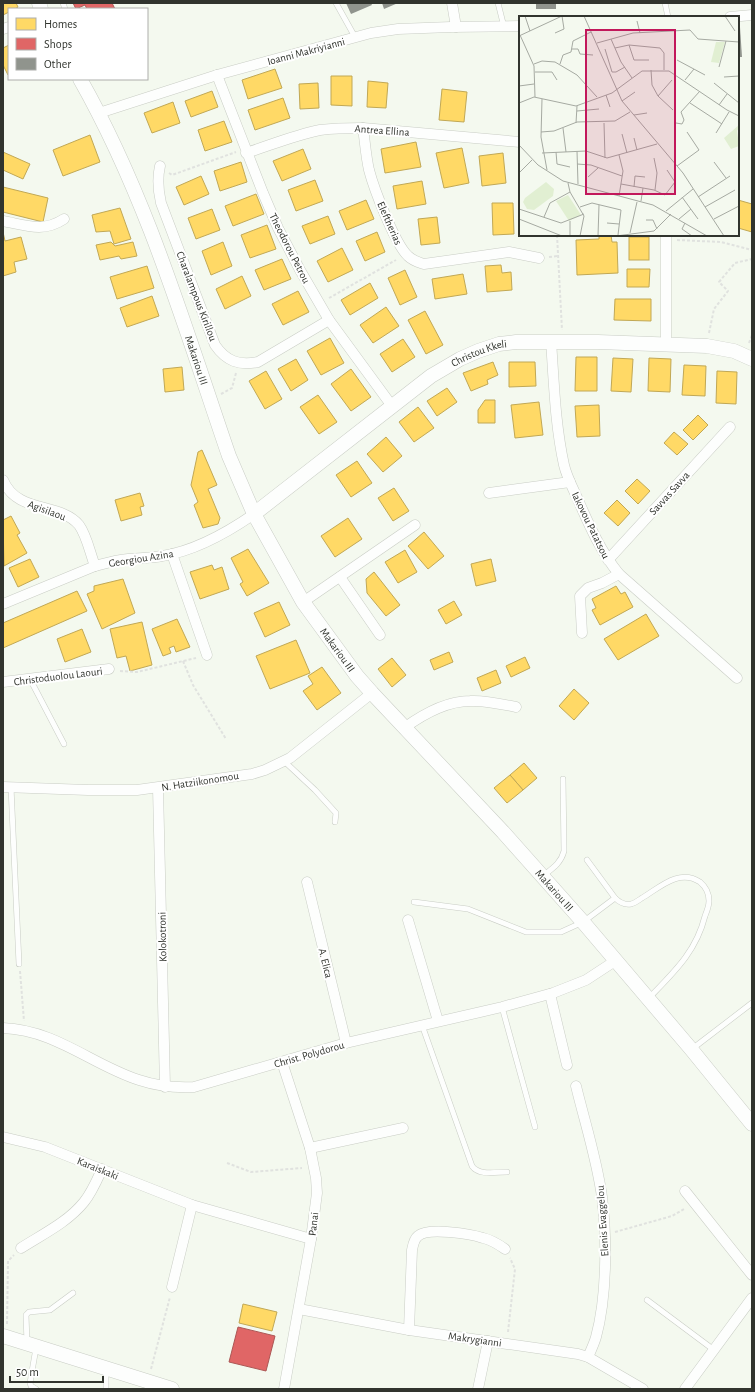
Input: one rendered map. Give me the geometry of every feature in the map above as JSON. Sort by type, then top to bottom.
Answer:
[{"type":"main road","name":"Makariou III","points":[[81,80],[99,112],[133,184],[158,248],[230,456],[254,514],[303,602],[344,659],[372,693],[503,832],[583,922],[691,1049],[752,1124]]},
{"type":"main road","name":"Christou Kkeli","points":[[254,514],[431,376],[460,359],[499,344],[557,341],[707,346],[734,351],[752,359]]},
{"type":"main road","points":[[5,1337],[172,1389]]},
{"type":"street","points":[[452,3],[456,27]]},
{"type":"street","points":[[739,16],[752,15]]},
{"type":"street","name":"Ioanni Makriyianni","points":[[99,112],[217,75],[355,37],[398,29],[519,26]]},
{"type":"street","name":"Theodorou Petrou","points":[[217,75],[246,151],[278,228],[300,270],[329,320],[392,406]]},
{"type":"street","name":"Antrea Ellina","points":[[246,151],[320,130],[340,128],[363,128],[519,142]]},
{"type":"street","name":"Eleftherias","points":[[363,128],[369,169],[374,186],[401,247],[415,262],[424,264],[509,252],[539,258]]},
{"type":"street","name":"Charalampous Kirillou","points":[[160,166],[157,179],[161,203],[216,345],[222,354],[239,363]]},
{"type":"street","points":[[3,221],[32,227],[41,227],[55,225],[64,219]]},
{"type":"street","points":[[666,237],[666,345]]},
{"type":"street","points":[[239,363],[249,364],[258,362],[329,320]]},
{"type":"street","name":"Iakovou Patatsou","points":[[557,341],[555,406],[565,466],[570,482],[592,531],[608,560],[619,574],[738,678]]},
{"type":"street","name":"Savvas Savva","points":[[608,560],[730,426]]},
{"type":"street","name":"Agisilaou","points":[[3,480],[8,489],[20,500],[60,513],[75,521],[83,531],[95,566]]},
{"type":"street","points":[[489,493],[570,482]]},
{"type":"street","name":"Georgiou Azina","points":[[3,604],[95,566],[127,559],[152,558],[172,554],[224,533],[254,514]]},
{"type":"street","points":[[303,602],[415,525]]},
{"type":"street","points":[[172,554],[207,655]]},
{"type":"street","points":[[582,633],[580,596],[588,588],[602,583],[619,574]]},
{"type":"street","points":[[340,577],[380,635]]},
{"type":"street","name":"Christoduolou Laouri","points":[[3,682],[109,670]]},
{"type":"street","name":"N. Hatziikonomou","points":[[7,787],[116,791],[158,788],[252,774],[284,761],[372,693]]},
{"type":"street","points":[[404,728],[424,714],[469,700],[499,703],[516,708]]},
{"type":"street","name":"Kolokotroni","points":[[158,788],[165,1086]]},
{"type":"street","name":"A. Elica","points":[[307,882],[346,1043]]},
{"type":"street","points":[[408,920],[438,1021]]},
{"type":"street","name":"Christ. Polydorou","points":[[3,1028],[25,1031],[68,1046],[139,1080],[181,1088],[194,1086],[282,1062],[346,1043],[502,1007],[550,994],[586,980],[615,961]]},
{"type":"street","points":[[550,994],[567,1065]]},
{"type":"street","name":"Panai","points":[[282,1062],[310,1148],[315,1167],[317,1193],[311,1240],[284,1389]]},
{"type":"street","name":"Elenis Evaggelou","points":[[576,1086],[602,1196],[604,1235],[605,1269],[600,1314],[596,1338],[588,1357]]},
{"type":"street","points":[[310,1148],[403,1128]]},
{"type":"street","name":"Karaiskaki","points":[[3,1137],[45,1147],[192,1205],[311,1240]]},
{"type":"street","points":[[21,1248],[61,1223],[75,1212],[91,1193],[102,1169]]},
{"type":"street","points":[[685,1191],[752,1275]]},
{"type":"street","points":[[172,1287],[192,1205]]},
{"type":"street","points":[[409,1330],[412,1250],[414,1241],[418,1235],[425,1232],[434,1231],[469,1235],[495,1242],[505,1249]]},
{"type":"street","points":[[685,1389],[752,1298]]},
{"type":"street","name":"Makrygianni","points":[[299,1310],[409,1330],[563,1351],[588,1357],[642,1389]]},
{"type":"street","points":[[478,1389],[488,1341]]},
{"type":"lane","points":[[336,3],[355,37]]},
{"type":"lane","points":[[498,3],[504,27]]},
{"type":"lane","points":[[665,3],[668,16]]},
{"type":"lane","points":[[30,679],[64,744]]},
{"type":"lane","points":[[284,761],[315,790],[336,813],[334,822]]},
{"type":"lane","points":[[542,877],[558,864],[562,859],[564,851],[563,779]]},
{"type":"lane","points":[[7,787],[19,964]]},
{"type":"lane","points":[[587,860],[620,903],[632,904],[669,881],[679,877],[687,877],[698,881],[705,887],[708,894],[709,903],[702,928],[692,948],[679,967],[648,998]]},
{"type":"lane","points":[[414,902],[468,909],[526,932],[561,932],[583,922],[615,898]]},
{"type":"lane","points":[[691,1049],[752,1003]]},
{"type":"lane","points":[[502,1007],[536,1127]]},
{"type":"lane","points":[[422,1025],[472,1166],[475,1170],[481,1172],[507,1172]]},
{"type":"lane","points":[[36,1389],[31,1386],[30,1379],[32,1345],[26,1315],[29,1312],[50,1310],[73,1293]]},
{"type":"lane","points":[[647,1300],[714,1350]]},
{"type":"lane","points":[[106,1368],[106,1389]]},
{"type":"path","points":[[160,166],[172,175],[246,151]]},
{"type":"path","points":[[557,236],[557,341]]},
{"type":"path","points":[[666,237],[721,242],[752,250]]},
{"type":"path","points":[[319,304],[406,254]]},
{"type":"path","points":[[707,346],[714,310],[728,291],[719,282],[735,263],[752,259]]},
{"type":"path","points":[[210,400],[232,388],[239,363]]},
{"type":"path","name":"Christoduolou Laouri","points":[[109,670],[137,672],[207,655]]},
{"type":"path","points":[[183,661],[192,685],[226,740]]},
{"type":"path","points":[[19,964],[25,1031]]},
{"type":"path","points":[[227,1163],[251,1172],[315,1167]]},
{"type":"path","points":[[604,1235],[672,1216],[695,1203]]},
{"type":"path","points":[[5,1337],[8,1261],[21,1248]]},
{"type":"path","points":[[505,1249],[515,1269],[506,1344]]},
{"type":"path","points":[[148,1381],[172,1287]]},
{"type":"building: Homes","points":[[3,3],[16,3],[18,7],[8,8],[8,12],[3,15]]},
{"type":"building: Homes","points":[[8,46],[8,75],[3,65],[3,48]]},
{"type":"building: Homes","points":[[275,69],[282,88],[248,99],[242,80]]},
{"type":"building: Homes","points":[[331,76],[352,76],[352,106],[331,105]]},
{"type":"building: Homes","points":[[368,81],[388,83],[386,108],[367,107]]},
{"type":"building: Homes","points":[[318,83],[319,108],[300,109],[299,84]]},
{"type":"building: Homes","points":[[442,89],[467,92],[464,122],[439,120]]},
{"type":"building: Homes","points":[[212,91],[218,107],[191,117],[185,101]]},
{"type":"building: Homes","points":[[283,98],[290,118],[255,130],[248,110]]},
{"type":"building: Homes","points":[[173,102],[180,123],[152,133],[144,113]]},
{"type":"building: Homes","points":[[224,121],[232,142],[205,151],[198,130]]},
{"type":"building: Homes","points":[[90,135],[100,162],[63,176],[53,150]]},
{"type":"building: Homes","points":[[416,142],[421,167],[385,173],[381,149]]},
{"type":"building: Homes","points":[[462,148],[469,183],[444,188],[436,153]]},
{"type":"building: Homes","points":[[303,149],[311,169],[282,181],[273,161]]},
{"type":"building: Homes","points":[[3,152],[30,164],[23,179],[3,170]]},
{"type":"building: Homes","points":[[503,153],[506,183],[482,186],[479,156]]},
{"type":"building: Homes","points":[[241,162],[247,182],[220,191],[214,171]]},
{"type":"building: Homes","points":[[201,176],[209,194],[184,205],[176,187]]},
{"type":"building: Homes","points":[[315,180],[323,201],[296,211],[288,190]]},
{"type":"building: Homes","points":[[422,181],[426,204],[397,209],[393,186]]},
{"type":"building: Homes","points":[[3,187],[48,198],[43,222],[3,212]]},
{"type":"building: Homes","points":[[256,194],[264,214],[233,226],[225,206]]},
{"type":"building: Homes","points":[[366,200],[374,219],[347,230],[339,211]]},
{"type":"building: Homes","points":[[739,200],[752,204],[752,232],[739,228]]},
{"type":"building: Homes","points":[[492,203],[513,203],[514,234],[493,235]]},
{"type":"building: Homes","points":[[120,208],[131,239],[114,244],[110,231],[96,232],[92,215]]},
{"type":"building: Homes","points":[[212,209],[220,230],[196,239],[188,218]]},
{"type":"building: Homes","points":[[328,216],[335,234],[310,244],[302,226]]},
{"type":"building: Homes","points":[[437,217],[440,243],[421,245],[418,219]]},
{"type":"building: Homes","points":[[267,225],[276,249],[250,258],[241,235]]},
{"type":"building: Homes","points":[[3,232],[5,241],[21,237],[27,259],[14,262],[16,272],[3,276]]},
{"type":"building: Homes","points":[[377,232],[385,252],[365,261],[356,241]]},
{"type":"building: Homes","points":[[599,236],[611,236],[612,242],[617,242],[618,273],[577,275],[576,240],[599,239]]},
{"type":"building: Homes","points":[[629,237],[649,237],[649,260],[629,260]]},
{"type":"building: Homes","points":[[111,242],[115,246],[133,242],[137,256],[121,259],[119,256],[100,260],[96,245]]},
{"type":"building: Homes","points":[[223,242],[232,266],[211,275],[202,251]]},
{"type":"building: Homes","points":[[342,248],[353,270],[328,282],[317,261]]},
{"type":"building: Homes","points":[[282,259],[291,279],[264,290],[255,270]]},
{"type":"building: Homes","points":[[501,265],[502,273],[511,272],[512,290],[487,292],[485,266]]},
{"type":"building: Homes","points":[[147,266],[154,288],[117,299],[110,277]]},
{"type":"building: Homes","points":[[627,269],[650,269],[649,287],[627,287]]},
{"type":"building: Homes","points":[[405,270],[417,297],[400,305],[388,278]]},
{"type":"building: Homes","points":[[463,274],[467,294],[435,299],[432,279]]},
{"type":"building: Homes","points":[[242,276],[251,296],[225,309],[216,289]]},
{"type":"building: Homes","points":[[370,283],[378,298],[350,315],[341,300]]},
{"type":"building: Homes","points":[[298,291],[309,312],[283,325],[272,304]]},
{"type":"building: Homes","points":[[152,296],[159,316],[127,327],[120,308]]},
{"type":"building: Homes","points":[[615,299],[651,299],[651,321],[614,320]]},
{"type":"building: Homes","points":[[386,307],[399,326],[373,343],[360,325]]},
{"type":"building: Homes","points":[[425,311],[443,345],[426,354],[408,320]]},
{"type":"building: Homes","points":[[330,338],[344,363],[321,375],[307,351]]},
{"type":"building: Homes","points":[[403,339],[415,357],[392,372],[380,354]]},
{"type":"building: Homes","points":[[576,357],[597,357],[597,391],[575,391]]},
{"type":"building: Homes","points":[[613,358],[633,359],[631,392],[611,391]]},
{"type":"building: Homes","points":[[649,358],[671,359],[670,392],[648,391]]},
{"type":"building: Homes","points":[[296,359],[308,380],[291,391],[278,369]]},
{"type":"building: Homes","points":[[493,362],[498,375],[487,380],[488,384],[471,391],[463,373]]},
{"type":"building: Homes","points":[[509,362],[535,362],[536,386],[509,387]]},
{"type":"building: Homes","points":[[684,365],[706,366],[705,396],[682,395]]},
{"type":"building: Homes","points":[[182,367],[184,390],[165,392],[163,369]]},
{"type":"building: Homes","points":[[351,369],[371,397],[351,411],[331,384]]},
{"type":"building: Homes","points":[[266,371],[282,399],[265,409],[249,381]]},
{"type":"building: Homes","points":[[717,371],[737,372],[736,404],[716,403]]},
{"type":"building: Homes","points":[[447,388],[457,402],[437,416],[427,401]]},
{"type":"building: Homes","points":[[318,395],[337,422],[319,434],[300,407]]},
{"type":"building: Homes","points":[[485,400],[495,400],[495,423],[478,423],[478,410]]},
{"type":"building: Homes","points":[[539,402],[543,435],[515,438],[511,405]]},
{"type":"building: Homes","points":[[599,405],[600,436],[577,437],[575,406]]},
{"type":"building: Homes","points":[[418,407],[434,428],[414,442],[399,422]]},
{"type":"building: Homes","points":[[698,415],[708,425],[693,440],[683,430]]},
{"type":"building: Homes","points":[[674,432],[688,444],[677,455],[664,443]]},
{"type":"building: Homes","points":[[386,437],[402,456],[383,472],[367,454]]},
{"type":"building: Homes","points":[[202,450],[217,485],[208,489],[220,518],[218,524],[203,528],[194,505],[198,502],[191,485],[198,452]]},
{"type":"building: Homes","points":[[357,461],[372,483],[351,497],[336,475]]},
{"type":"building: Homes","points":[[637,479],[650,491],[638,504],[625,491]]},
{"type":"building: Homes","points":[[394,488],[409,511],[393,521],[378,498]]},
{"type":"building: Homes","points":[[140,493],[144,506],[140,507],[142,515],[121,521],[115,500]]},
{"type":"building: Homes","points":[[617,500],[630,513],[618,526],[604,513]]},
{"type":"building: Homes","points":[[11,516],[20,533],[17,535],[27,553],[4,566],[3,520]]},
{"type":"building: Homes","points":[[348,518],[362,539],[335,557],[321,536]]},
{"type":"building: Homes","points":[[424,532],[444,556],[428,569],[408,546]]},
{"type":"building: Homes","points":[[248,549],[269,583],[247,596],[240,584],[243,582],[231,558]]},
{"type":"building: Homes","points":[[405,550],[417,572],[398,583],[385,562]]},
{"type":"building: Homes","points":[[30,559],[39,577],[18,587],[9,568]]},
{"type":"building: Homes","points":[[491,559],[496,581],[476,586],[471,564]]},
{"type":"building: Homes","points":[[212,565],[214,570],[222,567],[229,589],[200,599],[190,572]]},
{"type":"building: Homes","points":[[374,572],[400,605],[386,616],[367,593],[366,579]]},
{"type":"building: Homes","points":[[123,579],[135,613],[102,629],[87,594],[94,591],[94,586]]},
{"type":"building: Homes","points":[[616,586],[621,594],[625,592],[633,607],[600,625],[592,610],[596,608],[592,599]]},
{"type":"building: Homes","points":[[77,591],[87,611],[3,648],[3,623]]},
{"type":"building: Homes","points":[[454,601],[462,615],[446,624],[438,610]]},
{"type":"building: Homes","points":[[279,602],[290,625],[265,637],[254,613]]},
{"type":"building: Homes","points":[[646,614],[659,636],[618,660],[604,639]]},
{"type":"building: Homes","points":[[177,619],[190,647],[176,652],[174,646],[169,648],[171,653],[163,656],[152,629]]},
{"type":"building: Homes","points":[[142,622],[152,665],[130,671],[126,656],[117,658],[110,629]]},
{"type":"building: Homes","points":[[82,629],[91,652],[65,662],[57,639]]},
{"type":"building: Homes","points":[[296,640],[310,673],[270,689],[256,656]]},
{"type":"building: Homes","points":[[449,652],[453,662],[434,670],[430,660]]},
{"type":"building: Homes","points":[[525,657],[530,668],[511,677],[506,666]]},
{"type":"building: Homes","points":[[392,658],[406,675],[392,687],[378,669]]},
{"type":"building: Homes","points":[[322,667],[341,693],[317,710],[303,691],[313,684],[308,676]]},
{"type":"building: Homes","points":[[496,670],[501,683],[482,691],[477,678]]},
{"type":"building: Homes","points":[[574,689],[589,703],[574,720],[559,706]]},
{"type":"building: Homes","points":[[524,763],[537,778],[523,790],[510,775]]},
{"type":"building: Homes","points":[[510,775],[523,790],[507,803],[494,788]]},
{"type":"building: Homes","points":[[243,1304],[277,1312],[272,1331],[239,1323]]},
{"type":"building: Shops","points":[[73,3],[112,3],[114,8],[86,8],[85,5],[76,8]]},
{"type":"building: Shops","points":[[238,1327],[275,1336],[266,1371],[229,1362]]},
{"type":"building: Other","points":[[346,3],[371,3],[372,5],[351,14]]},
{"type":"building: Other","points":[[382,3],[398,3],[384,9]]},
{"type":"building: Other","points":[[536,3],[556,3],[556,9],[536,9]]},
{"type":"building: Other","points":[[739,27],[740,27],[742,57],[739,57]]}]
